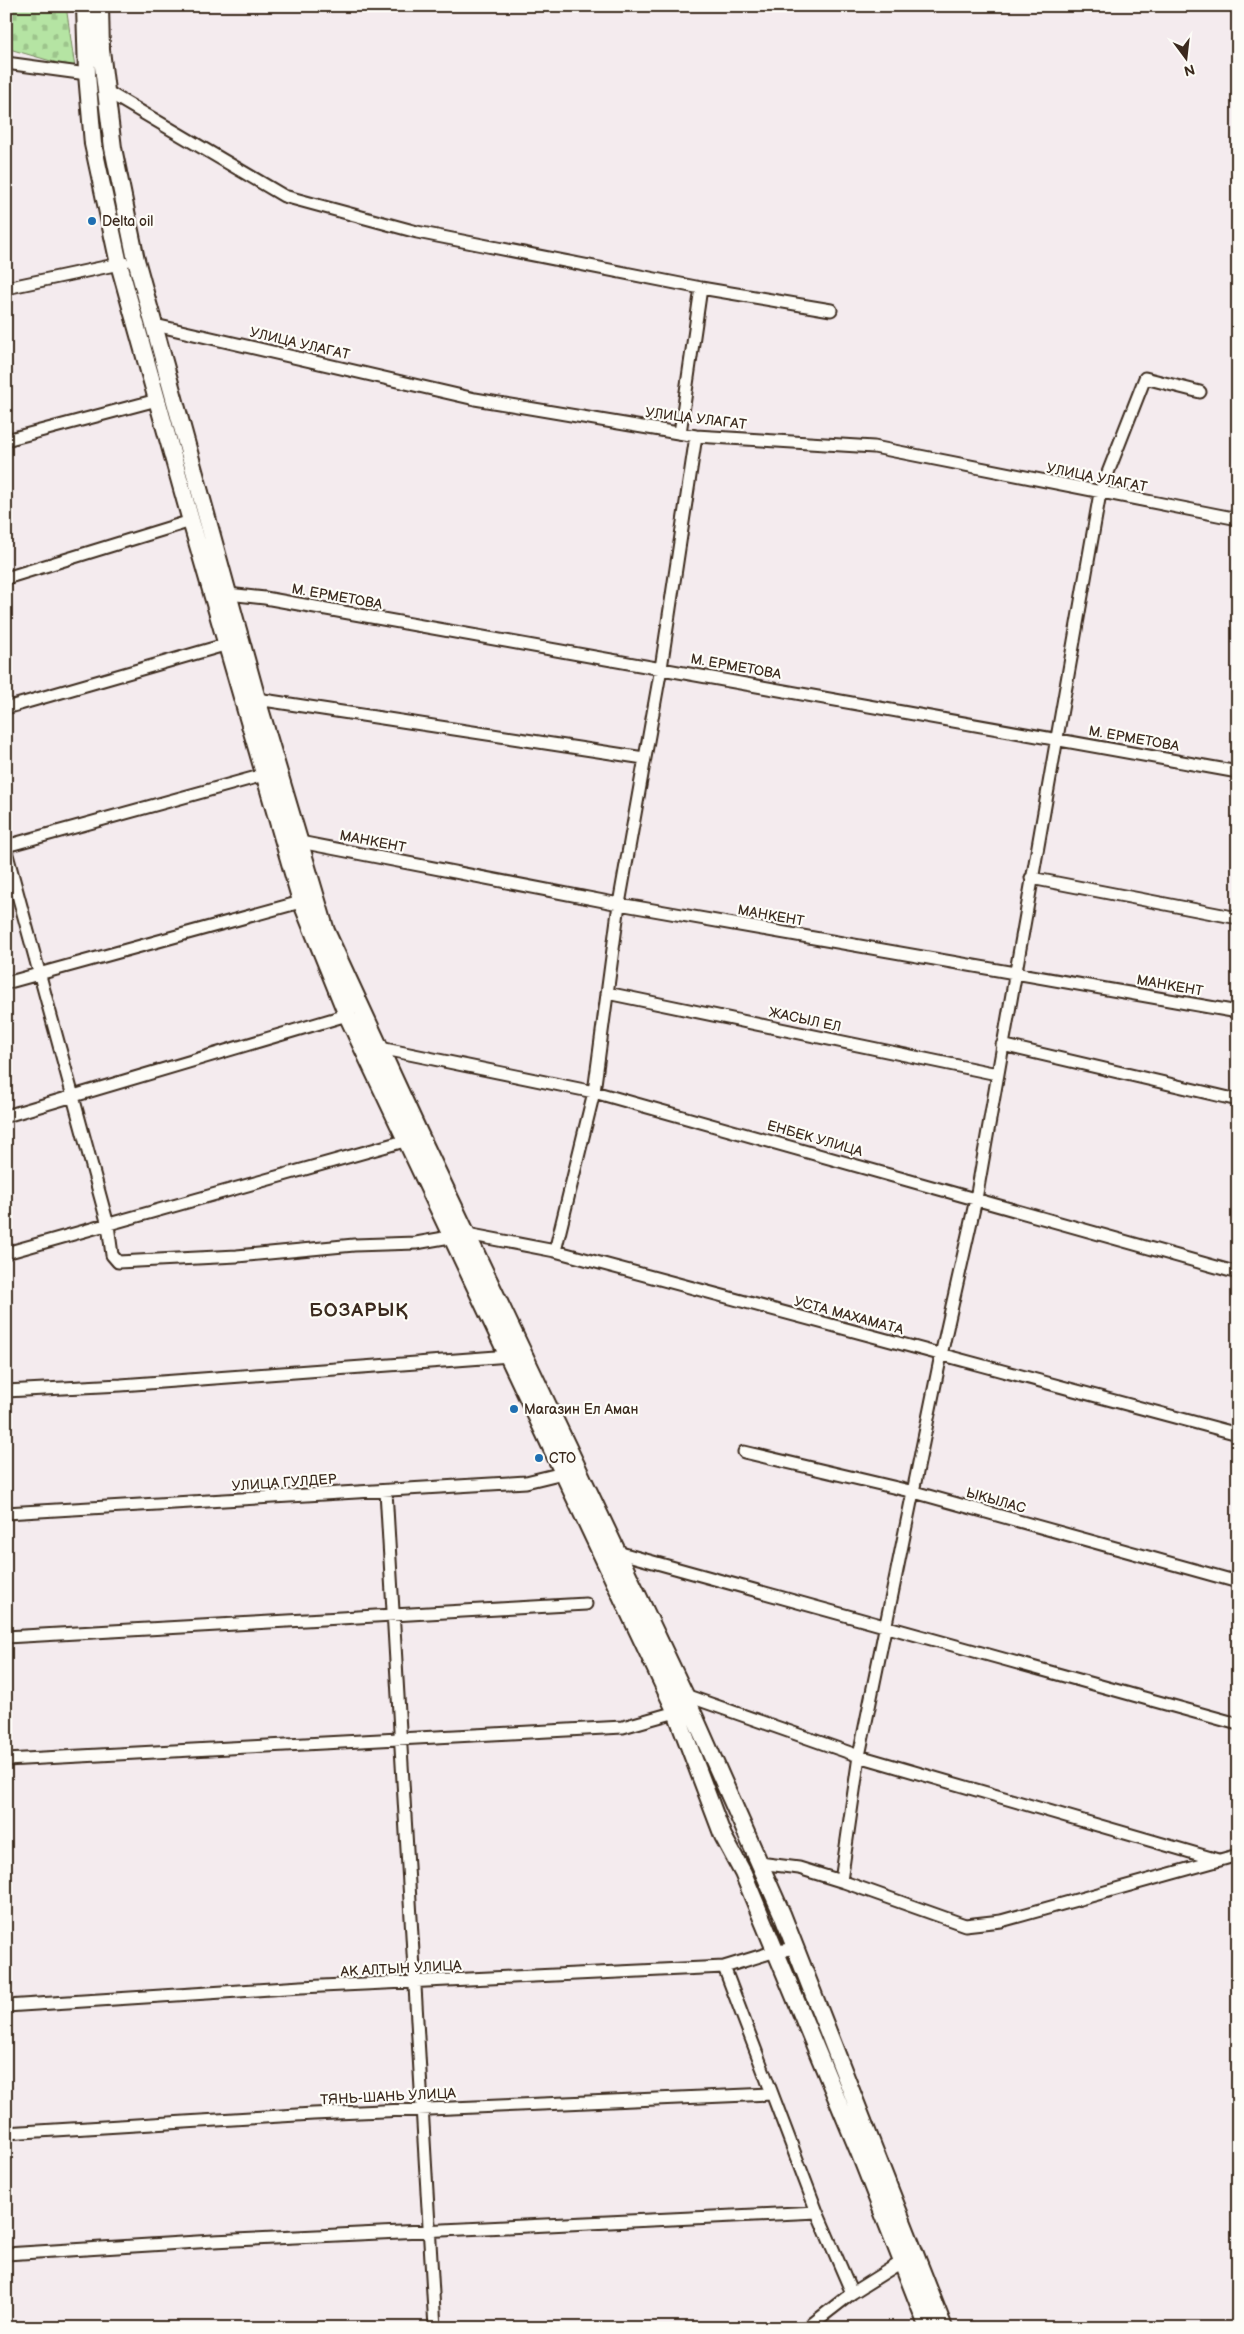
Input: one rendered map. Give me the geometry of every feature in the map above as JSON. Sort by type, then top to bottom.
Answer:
[{"type":"main road","points":[[85,6],[86,74],[93,144],[119,264],[190,521],[228,594],[300,842],[309,900],[326,931],[685,1695],[795,1948],[944,2328]]},
{"type":"main road","points":[[100,6],[101,50],[113,148],[136,260],[155,325],[174,404],[213,567],[228,644],[264,775],[348,1015],[408,1140],[450,1236],[510,1356],[676,1712],[723,1836],[742,1873],[903,2261],[928,2328]]},
{"type":"street","points":[[6,63],[86,74]]},
{"type":"street","points":[[106,91],[284,196],[417,232],[701,288],[831,310]]},
{"type":"street","points":[[6,288],[136,260]]},
{"type":"street","points":[[680,433],[701,288]]},
{"type":"street","name":"УЛИЦА УЛАГАТ","points":[[155,325],[475,400],[696,436],[874,447],[1100,494],[1238,519]]},
{"type":"street","points":[[841,1881],[859,1756],[941,1355],[976,1200],[1031,878],[1100,494],[1145,378],[1200,392]]},
{"type":"street","points":[[6,440],[157,400]]},
{"type":"street","points":[[556,1251],[594,1092],[619,904],[661,668],[696,436]]},
{"type":"street","points":[[6,578],[190,521]]},
{"type":"street","name":"М. ЕРМЕТОВА","points":[[228,594],[275,600],[661,668],[1238,772]]},
{"type":"street","points":[[6,708],[228,644]]},
{"type":"street","points":[[257,699],[644,758]]},
{"type":"street","points":[[6,846],[264,775]]},
{"type":"street","name":"МАНКЕНТ","points":[[300,842],[619,904],[1238,1012]]},
{"type":"street","name":"УСТА МАХАМАТА","points":[[6,850],[108,1225],[112,1255],[120,1263],[416,1242],[467,1234],[556,1251],[1238,1434]]},
{"type":"street","points":[[1031,878],[1238,918]]},
{"type":"street","points":[[6,983],[309,900]]},
{"type":"street","name":"ЖАСЫЛ ЕЛ","points":[[607,993],[997,1074]]},
{"type":"street","points":[[6,1116],[73,1098],[348,1015]]},
{"type":"street","points":[[1002,1045],[1238,1100]]},
{"type":"street","name":"ЕНБЕК УЛИЦА","points":[[380,1048],[594,1092],[1238,1273]]},
{"type":"street","points":[[6,1253],[408,1140]]},
{"type":"street","points":[[6,1391],[121,1385],[510,1356]]},
{"type":"street","name":"ЫКЫЛАС","points":[[744,1452],[914,1492],[1238,1582]]},
{"type":"street","name":"УЛИЦА ГУЛДЕР","points":[[6,1513],[526,1482],[563,1473]]},
{"type":"street","points":[[386,1491],[434,2328]]},
{"type":"street","points":[[618,1552],[1238,1724]]},
{"type":"street","points":[[6,1637],[586,1604]]},
{"type":"street","points":[[685,1695],[859,1756],[1218,1860]]},
{"type":"street","points":[[6,1760],[623,1727],[676,1712]]},
{"type":"street","points":[[759,1863],[799,1868],[965,1925],[1000,1921],[1238,1855]]},
{"type":"street","name":"АК АЛТЫН УЛИЦА","points":[[6,2006],[414,1982],[724,1967],[774,1952],[795,1948]]},
{"type":"street","points":[[724,1967],[817,2212],[852,2293]]},
{"type":"street","name":"ТЯНЬ-ШАНЬ УЛИЦА","points":[[6,2133],[421,2110],[772,2094]]},
{"type":"street","points":[[6,2254],[213,2241],[817,2212]]},
{"type":"street","points":[[808,2327],[852,2293],[903,2261]]},
{"type":"green space","points":[[6,6],[66,6],[75,68],[6,48]]},
{"type":"place","name":"Delta oil","points":[[92,221]]},
{"type":"place","name":"Магазин Ел Аман","points":[[514,1409]]},
{"type":"place","name":"СТО","points":[[539,1458]]},
{"type":"district","name":"БОЗАРЫҚ","points":[[359,1309]]}]
